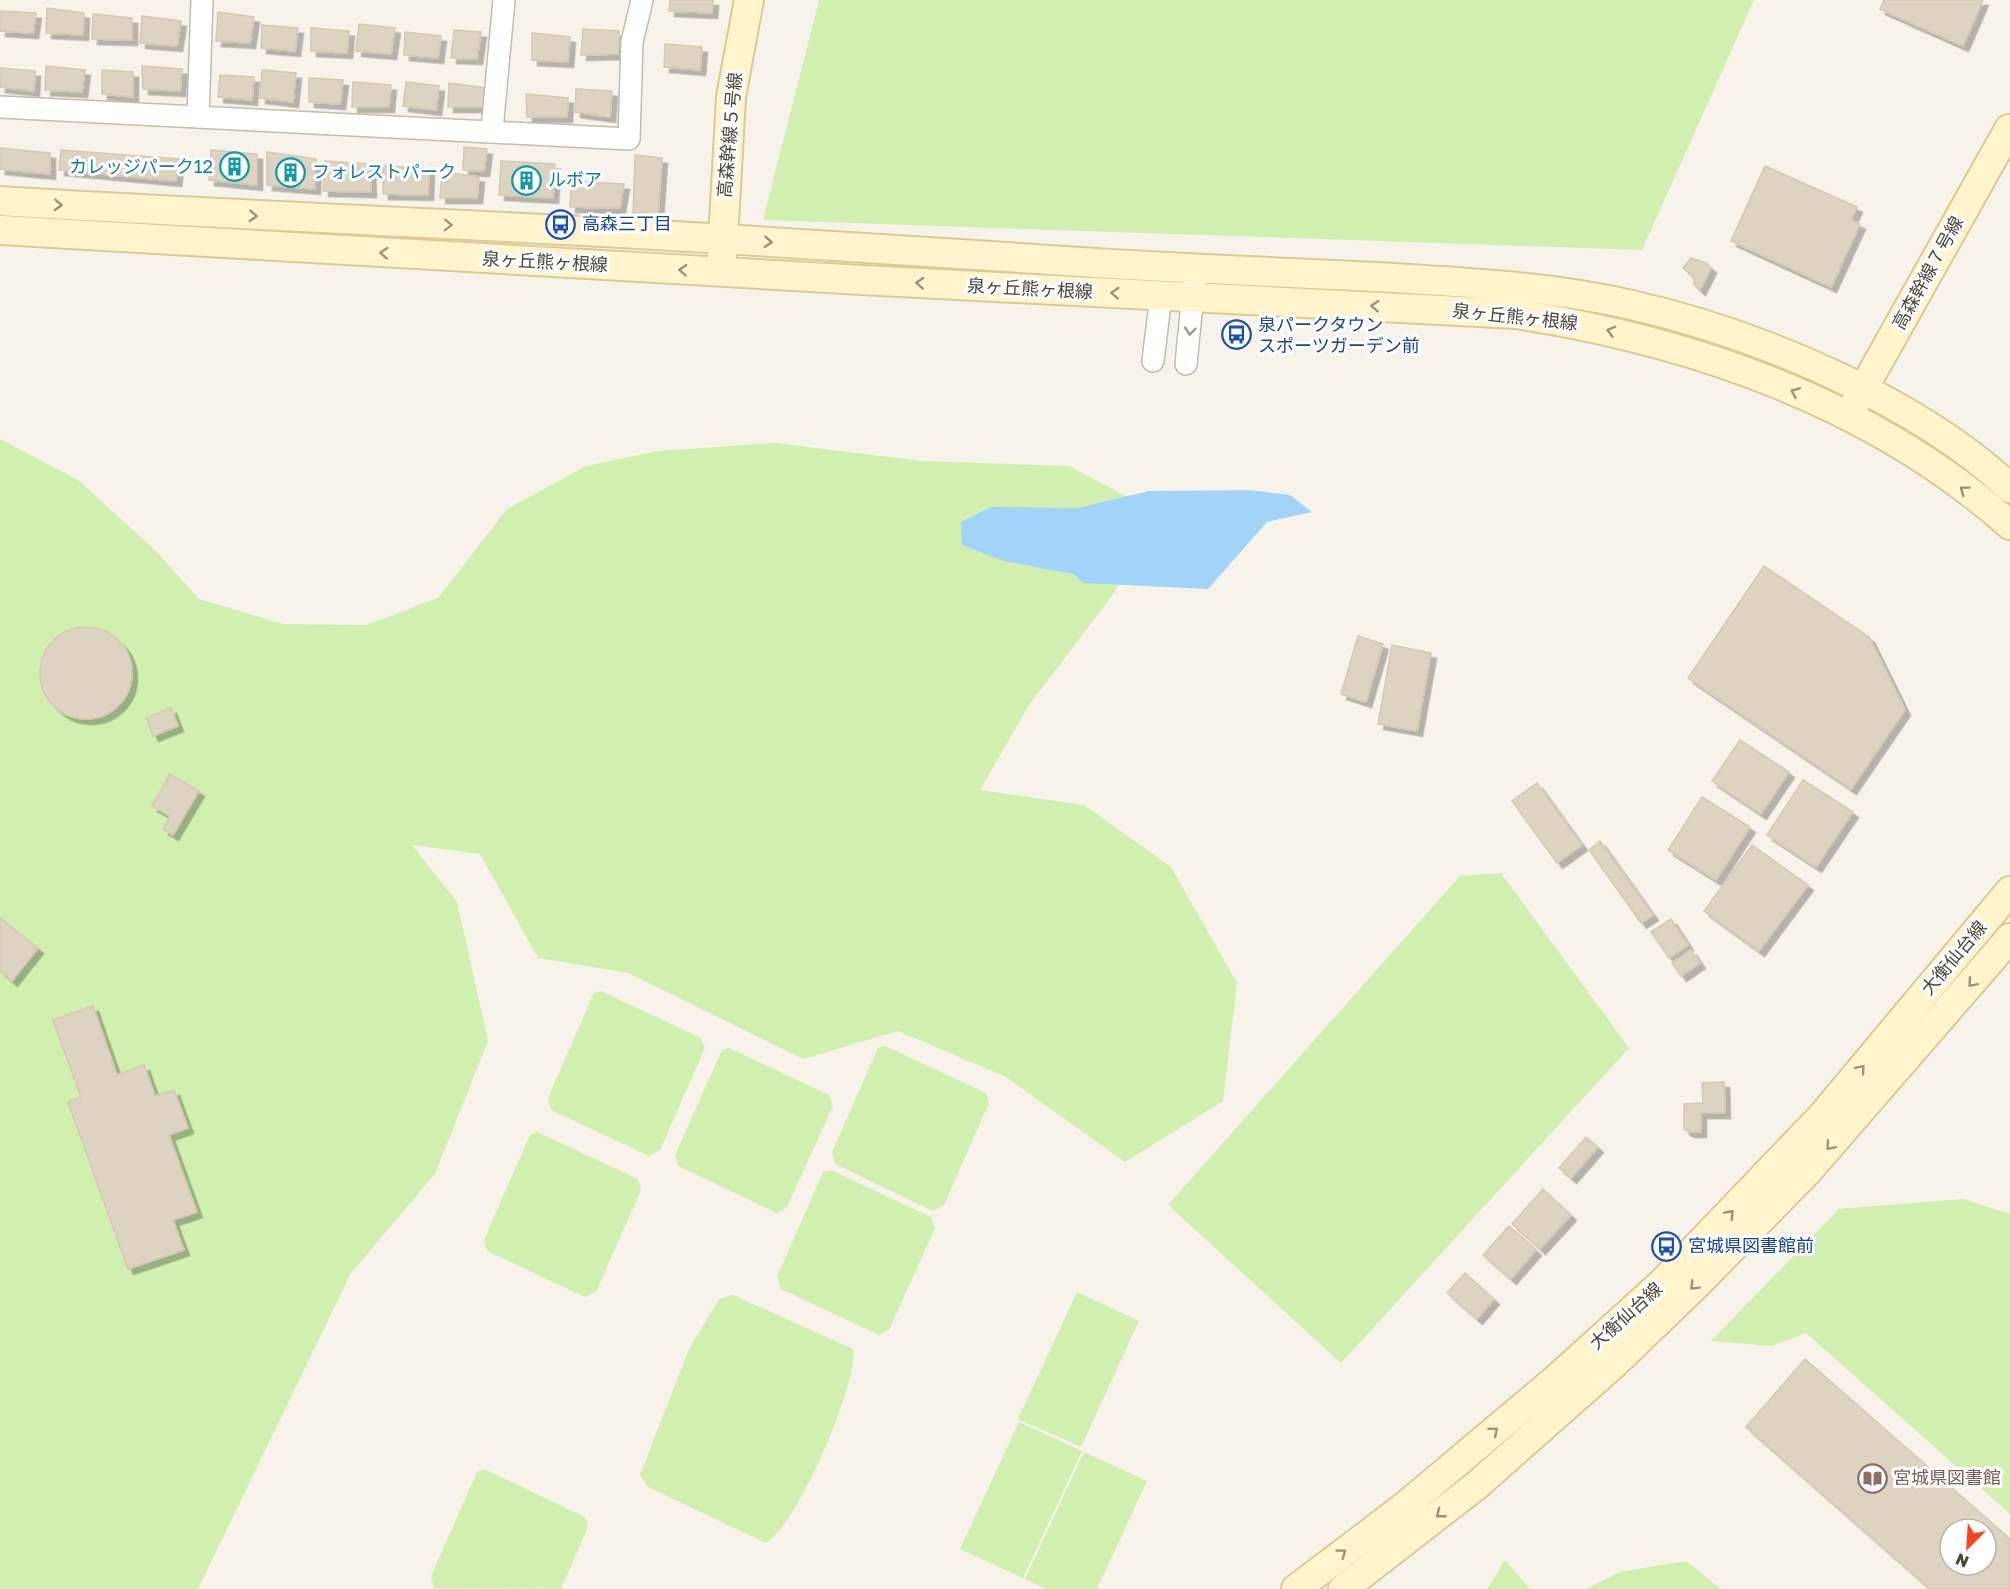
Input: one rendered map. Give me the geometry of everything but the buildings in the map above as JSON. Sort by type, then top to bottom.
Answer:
[{"type":"main road","name":"高森幹線５号線","points":[[721,272],[730,97],[749,0]]},
{"type":"main road","name":"高森幹線７号線","points":[[1847,417],[2010,127]]},
{"type":"main road","name":"泉ヶ丘熊ヶ根線","points":[[0,201],[723,239],[1505,285],[1572,293],[1688,319],[1750,339],[1862,391],[1946,438],[2010,488]]},
{"type":"main road","name":"泉ヶ丘熊ヶ根線","points":[[0,230],[721,272],[1516,314],[1585,324],[1713,359],[1768,380],[1847,417],[1920,459],[2010,525]]},
{"type":"main road","name":"大衡仙台線","points":[[1296,1589],[1404,1507],[1555,1380],[1662,1283],[1713,1233],[1822,1116],[2010,891]]},
{"type":"main road","name":"大衡仙台線","points":[[1343,1589],[1477,1485],[1616,1362],[1807,1172],[2010,938]]},
{"type":"street","points":[[198,117],[202,0]]},
{"type":"street","points":[[492,130],[504,0]]},
{"type":"street","points":[[0,107],[492,130],[628,139],[632,42],[642,0]]},
{"type":"street","points":[[1186,364],[1195,267]]},
{"type":"street","points":[[1153,361],[1161,295]]},
{"type":"street","points":[[1457,1462],[1477,1485]]},
{"type":"green space","points":[[819,0],[1754,0],[1642,250],[763,220]]},
{"type":"green space","points":[[0,439],[78,480],[155,550],[199,599],[283,624],[366,625],[438,598],[507,509],[586,466],[658,451],[775,443],[922,461],[1069,466],[1137,502],[1146,536],[1114,593],[1029,705],[980,790],[1084,805],[1171,867],[1237,983],[1223,1101],[1125,1162],[1006,1077],[898,1031],[803,1059],[628,973],[538,958],[480,854],[412,845],[457,902],[488,1041],[435,1174],[351,1273],[198,1589],[0,1589]]},
{"type":"green space","points":[[1501,873],[1629,1048],[1341,1363],[1168,1205],[1460,876]]},
{"type":"green space","points":[[601,991],[701,1038],[705,1048],[660,1150],[649,1156],[551,1110],[548,1098],[594,993]]},
{"type":"green space","points":[[885,1046],[986,1093],[989,1103],[944,1205],[933,1211],[835,1164],[832,1152],[878,1048]]},
{"type":"green space","points":[[729,1048],[829,1095],[833,1106],[787,1207],[777,1213],[678,1166],[675,1155],[722,1050]]},
{"type":"green space","points":[[537,1132],[638,1179],[641,1190],[596,1292],[585,1297],[487,1251],[484,1240],[530,1135]]},
{"type":"green space","points":[[831,1170],[931,1217],[935,1228],[889,1330],[879,1335],[781,1289],[777,1277],[823,1172]]},
{"type":"green space","points":[[1963,1199],[2010,1214],[2010,1514],[1806,1333],[1771,1346],[1711,1341],[1839,1209]]},
{"type":"green space","points":[[1077,1292],[1139,1321],[1081,1447],[1018,1419]]},
{"type":"green space","points":[[733,1295],[853,1349],[852,1366],[846,1391],[823,1452],[793,1510],[779,1531],[766,1543],[648,1487],[640,1475],[689,1349],[719,1299]]},
{"type":"green space","points":[[1019,1422],[1082,1451],[1023,1578],[960,1549]]},
{"type":"green space","points":[[1084,1452],[1147,1481],[1097,1589],[1046,1589],[1025,1579]]},
{"type":"green space","points":[[484,1469],[585,1517],[588,1527],[561,1589],[434,1588],[431,1576],[477,1472]]},
{"type":"green space","points":[[1505,1560],[1530,1589],[1487,1589]]},
{"type":"green space","points":[[1686,1561],[1721,1589],[1586,1589],[1620,1572]]},
{"type":"water","points":[[1249,490],[1290,495],[1312,512],[1267,522],[1208,589],[1083,583],[1074,574],[1004,561],[962,545],[961,522],[991,507],[1078,508],[1149,491]]},
{"type":"place","name":"カレッジパーク12","points":[[234,167]]},
{"type":"place","name":"フォレストパーク","points":[[291,172]]},
{"type":"place","name":"ルボア","points":[[527,180]]},
{"type":"place","name":"高森三丁目","points":[[561,224]]},
{"type":"place","name":"泉パークタウン スポーツガーデン前","points":[[1237,335]]},
{"type":"place","name":"宮城県図書館前","points":[[1667,1246]]},
{"type":"place","name":"宮城県図書館","points":[[1872,1478]]}]
